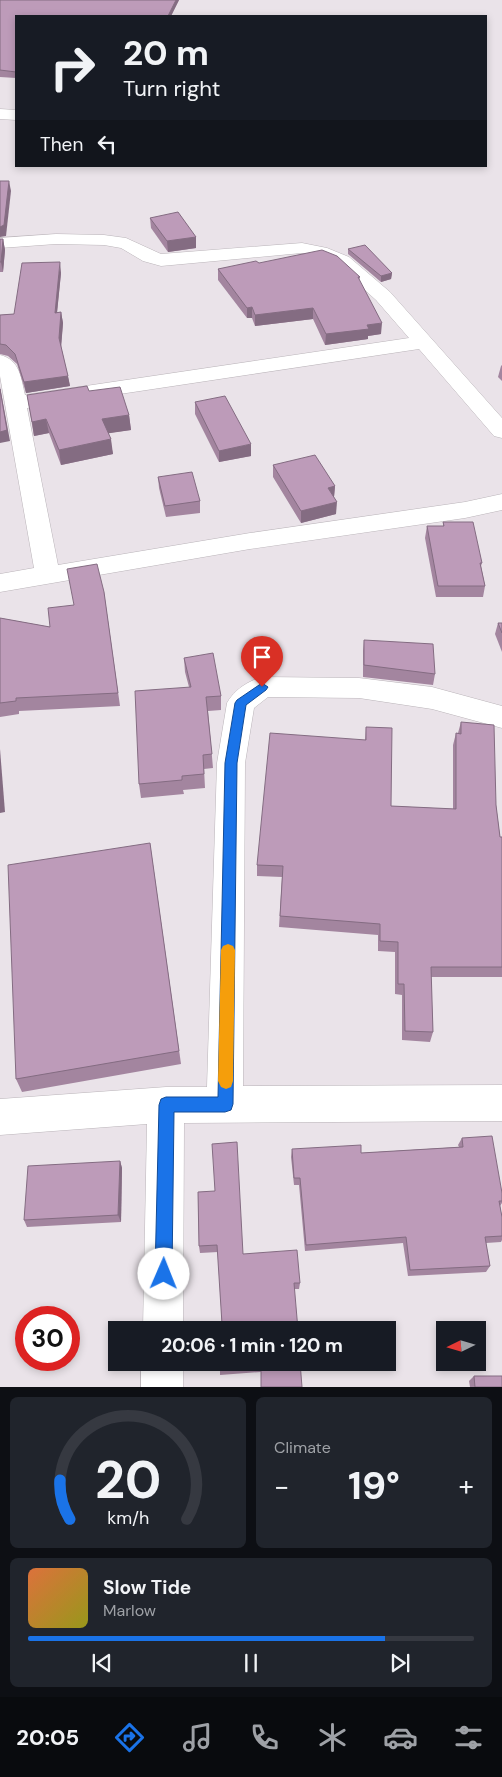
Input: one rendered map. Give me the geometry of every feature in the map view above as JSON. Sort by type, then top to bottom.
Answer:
[{"type":"street","points":[[0,114],[15,115]]},
{"type":"street","points":[[0,243],[56,239],[104,240],[126,243],[149,257],[160,260],[275,249],[302,248],[321,252],[344,261],[383,296],[502,431]]},
{"type":"street","points":[[16,403],[424,342]]},
{"type":"street","points":[[0,361],[9,370],[48,575]]},
{"type":"street","points":[[0,583],[250,541],[464,510],[502,502]]},
{"type":"street","points":[[225,1104],[231,763],[241,703],[262,687],[359,688],[432,698],[502,717]]},
{"type":"street","points":[[0,1117],[166,1105],[502,1103]]},
{"type":"street","points":[[163,1321],[166,1105]]},
{"type":"street","points":[[162,1371],[162,1387]]},
{"type":"building","points":[[0,0],[176,0],[168,15],[15,15],[15,72],[0,70]]},
{"type":"building","points":[[0,181],[9,181],[4,225],[0,227]]},
{"type":"building","points":[[178,212],[196,237],[167,241],[150,218]]},
{"type":"building","points":[[0,239],[3,239],[1,262],[0,262]]},
{"type":"building","points":[[365,245],[392,273],[381,276],[348,249]]},
{"type":"building","points":[[322,250],[337,256],[360,277],[358,277],[382,323],[367,325],[369,329],[326,334],[313,308],[255,315],[252,307],[247,308],[218,269],[256,261],[259,263]]},
{"type":"building","points":[[60,262],[55,313],[61,312],[59,338],[68,376],[24,382],[15,354],[6,345],[0,344],[0,315],[14,314],[22,263]]},
{"type":"building","points":[[87,386],[89,391],[120,387],[129,415],[102,419],[111,439],[59,450],[46,419],[32,422],[27,395]]},
{"type":"building","points":[[0,389],[7,430],[0,432]]},
{"type":"building","points":[[225,396],[251,444],[219,451],[195,402]]},
{"type":"building","points":[[315,455],[335,486],[328,488],[337,502],[301,511],[273,465]]},
{"type":"building","points":[[192,472],[200,501],[165,506],[158,477]]},
{"type":"building","points":[[443,522],[473,522],[485,586],[438,586],[427,526],[444,526]]},
{"type":"building","points":[[97,564],[104,592],[118,693],[16,698],[16,701],[0,703],[0,618],[50,627],[48,608],[74,605],[67,569]]},
{"type":"building","points":[[498,623],[502,623],[502,633]]},
{"type":"building","points":[[364,640],[433,644],[435,674],[364,665]]},
{"type":"building","points":[[213,653],[221,696],[206,697],[212,754],[203,755],[204,774],[182,776],[182,780],[139,784],[135,691],[191,687],[184,658]]},
{"type":"building","points":[[461,722],[494,725],[496,805],[500,837],[502,837],[502,967],[431,967],[433,1032],[405,1031],[404,984],[398,984],[398,942],[380,941],[380,924],[280,916],[283,866],[257,865],[270,733],[366,740],[366,727],[392,728],[391,806],[456,809],[456,733],[461,734]]},
{"type":"building","points":[[150,843],[179,1051],[16,1079],[8,865]]},
{"type":"building","points":[[492,1136],[502,1193],[502,1201],[499,1201],[502,1217],[502,1236],[485,1237],[490,1266],[410,1270],[406,1237],[306,1245],[300,1178],[294,1178],[292,1149],[361,1145],[361,1153],[463,1147],[462,1138]]},
{"type":"building","points":[[237,1142],[243,1254],[297,1250],[300,1283],[294,1283],[297,1321],[222,1321],[217,1245],[199,1246],[198,1192],[215,1191],[212,1144]]},
{"type":"building","points":[[120,1161],[118,1215],[24,1220],[28,1166]]},
{"type":"building","points":[[261,1371],[301,1371],[302,1387],[261,1387]]},
{"type":"building","points":[[474,1376],[502,1376],[502,1387],[475,1387]]},
{"type":"slow traffic","points":[[226,1081],[228,950]]},
{"type":"route","points":[[164,1274],[166,1105],[225,1104],[231,763],[241,703],[262,687]]}]
